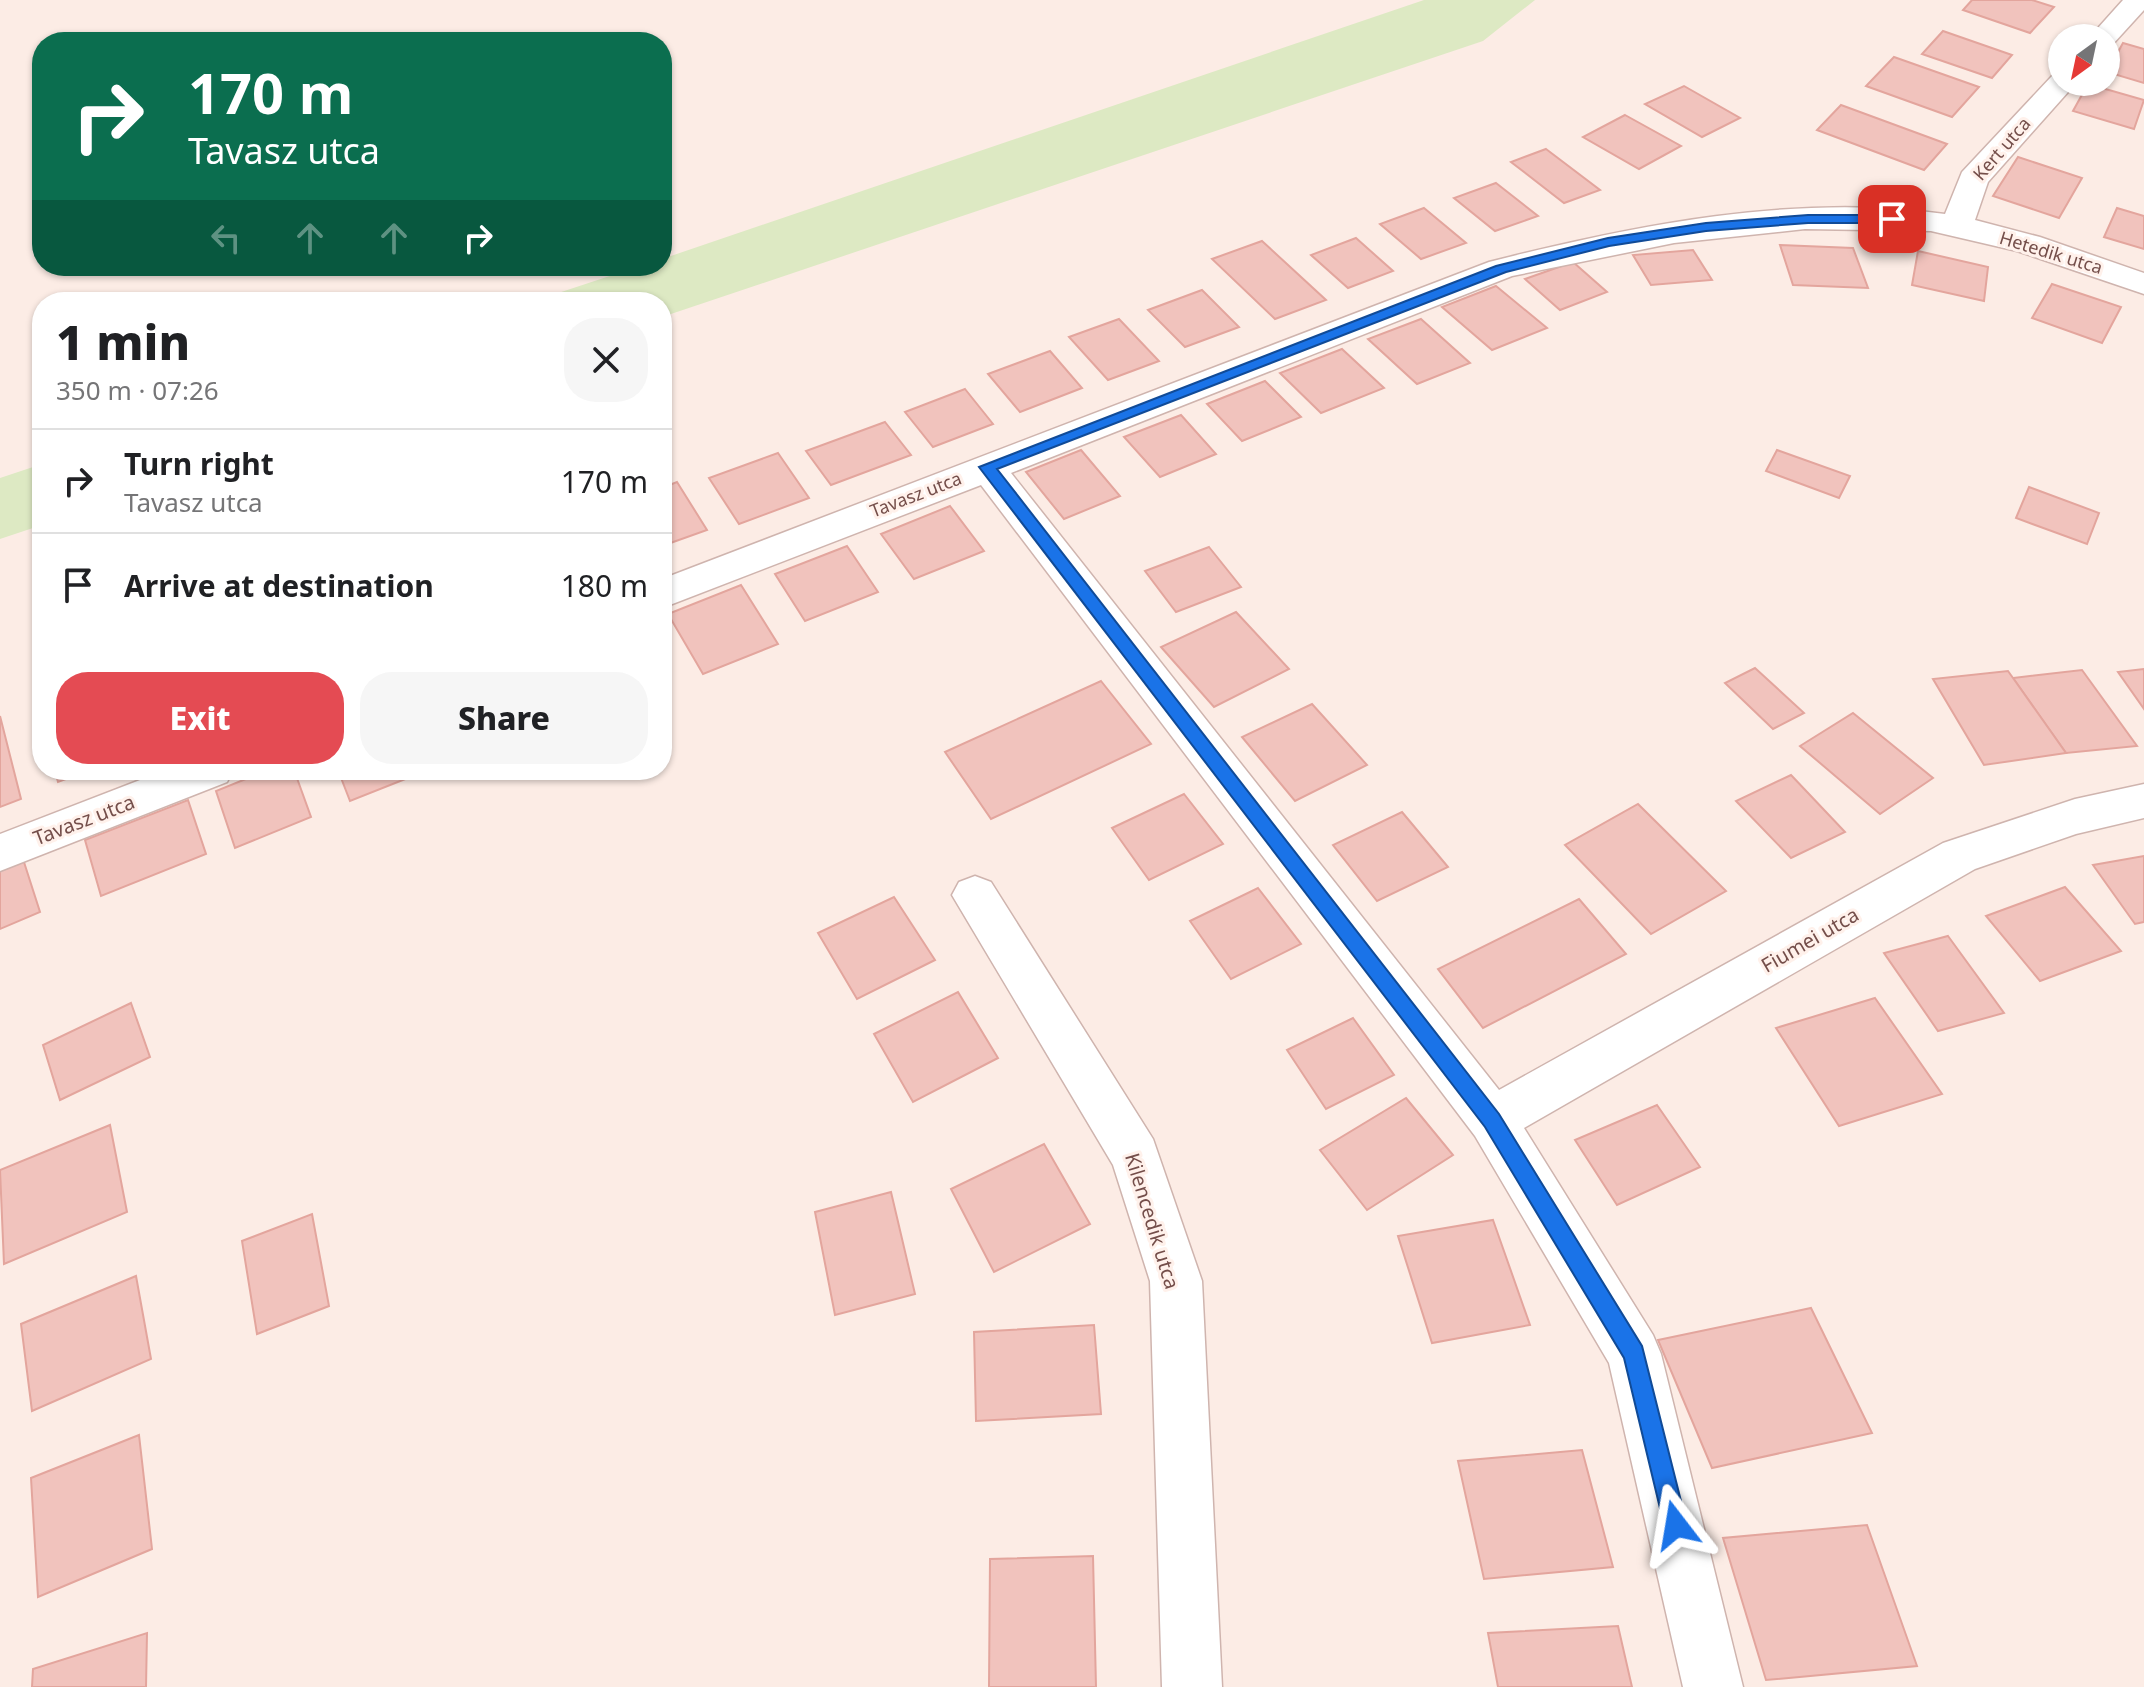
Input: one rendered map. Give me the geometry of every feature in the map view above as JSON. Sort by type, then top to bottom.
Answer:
[{"type":"street","points":[[2116,24],[2138,0]]},
{"type":"street","name":"Kert utca","points":[[1957,225],[1973,179],[2049,96]]},
{"type":"street","name":"Tavasz utca","points":[[672,590],[1501,269],[1593,246],[1706,227],[1808,219],[1892,219],[1957,225]]},
{"type":"street","name":"Hetedik utca","points":[[1957,225],[2079,260],[2144,284]]},
{"type":"street","points":[[987,467],[1492,1120],[1634,1354],[1713,1687]]},
{"type":"street","name":"Tavasz utca","points":[[0,853],[186,780]]},
{"type":"street","name":"Fiumei utca","points":[[1492,1120],[1959,856],[2075,817],[2144,801]]},
{"type":"street","name":"Kilencedik utca","points":[[975,895],[1135,1156],[1176,1281],[1192,1687]]},
{"type":"green space","points":[[1424,0],[1535,0],[1483,41],[672,314],[672,292],[561,292],[610,276],[672,276],[672,256]]},
{"type":"green space","points":[[32,467],[32,528],[0,539],[0,478]]},
{"type":"building","points":[[1972,0],[2032,0],[2054,7],[2030,33],[1963,10]]},
{"type":"building","points":[[1943,31],[2012,55],[1992,78],[1922,54]]},
{"type":"building","points":[[2123,43],[2144,49],[2144,83],[2120,76],[2120,48]]},
{"type":"building","points":[[1894,57],[1979,87],[1952,117],[1866,86]]},
{"type":"building","points":[[1684,86],[1740,118],[1702,137],[1645,104]]},
{"type":"building","points":[[2120,93],[2144,100],[2134,129],[2073,111],[2081,96],[2120,96]]},
{"type":"building","points":[[1841,105],[1947,144],[1924,170],[1817,130]]},
{"type":"building","points":[[1625,115],[1681,146],[1639,169],[1583,137]]},
{"type":"building","points":[[1546,149],[1600,190],[1564,203],[1511,162]]},
{"type":"building","points":[[2018,157],[2082,178],[2059,218],[1993,196]]},
{"type":"building","points":[[1496,183],[1538,216],[1495,231],[1454,198]]},
{"type":"building","points":[[1424,208],[1466,243],[1421,259],[1380,224]]},
{"type":"building","points":[[2117,208],[2144,216],[2144,249],[2104,237]]},
{"type":"building","points":[[1356,238],[1393,271],[1348,288],[1311,255]]},
{"type":"building","points":[[1262,241],[1326,300],[1275,319],[1212,259]]},
{"type":"building","points":[[1780,245],[1853,248],[1868,288],[1793,285]]},
{"type":"building","points":[[1693,250],[1712,280],[1651,285],[1633,255]]},
{"type":"building","points":[[1918,251],[1988,267],[1984,301],[1912,285]]},
{"type":"building","points":[[1573,262],[1607,292],[1560,310],[1525,279]]},
{"type":"building","points":[[2052,284],[2121,307],[2102,343],[2032,318]]},
{"type":"building","points":[[1496,286],[1547,328],[1492,350],[1442,307]]},
{"type":"building","points":[[1202,290],[1239,327],[1185,347],[1148,310]]},
{"type":"building","points":[[1119,319],[1159,361],[1108,380],[1069,337]]},
{"type":"building","points":[[1421,319],[1470,363],[1417,384],[1368,339]]},
{"type":"building","points":[[1342,349],[1384,388],[1321,413],[1280,373]]},
{"type":"building","points":[[1050,351],[1082,388],[1020,412],[988,374]]},
{"type":"building","points":[[1265,381],[1301,417],[1242,441],[1207,404]]},
{"type":"building","points":[[965,389],[993,424],[933,447],[905,412]]},
{"type":"building","points":[[1181,415],[1216,454],[1160,477],[1124,437]]},
{"type":"building","points":[[885,422],[911,455],[831,485],[806,451]]},
{"type":"building","points":[[1081,450],[1120,496],[1064,519],[1026,472]]},
{"type":"building","points":[[1777,450],[1850,476],[1839,498],[1766,471]]},
{"type":"building","points":[[778,453],[809,498],[739,524],[709,478]]},
{"type":"building","points":[[677,482],[707,530],[672,542],[672,484]]},
{"type":"building","points":[[2029,487],[2099,513],[2087,544],[2016,518]]},
{"type":"building","points":[[950,506],[984,551],[914,579],[881,534]]},
{"type":"building","points":[[847,546],[878,592],[805,621],[775,574]]},
{"type":"building","points":[[1209,547],[1241,587],[1176,612],[1145,571]]},
{"type":"building","points":[[741,585],[778,644],[703,674],[672,621],[672,612]]},
{"type":"building","points":[[1236,612],[1289,669],[1214,707],[1161,647]]},
{"type":"building","points":[[1755,668],[1804,713],[1773,729],[1725,683]]},
{"type":"building","points":[[2144,669],[2144,709],[2118,672]]},
{"type":"building","points":[[2082,670],[2137,746],[2066,753],[2013,678]]},
{"type":"building","points":[[2008,671],[2066,753],[1984,765],[1933,679]]},
{"type":"building","points":[[1101,681],[1151,744],[991,819],[945,752]]},
{"type":"building","points":[[1312,704],[1367,765],[1295,801],[1242,737]]},
{"type":"building","points":[[1853,713],[1933,778],[1880,814],[1800,746]]},
{"type":"building","points":[[0,716],[21,799],[0,807]]},
{"type":"building","points":[[1791,775],[1845,832],[1791,858],[1736,801]]},
{"type":"building","points":[[243,780],[298,780],[311,817],[235,848],[216,791]]},
{"type":"building","points":[[342,780],[403,780],[350,801]]},
{"type":"building","points":[[1184,794],[1223,844],[1149,880],[1112,828]]},
{"type":"building","points":[[188,800],[206,854],[101,896],[85,840]]},
{"type":"building","points":[[1638,804],[1726,891],[1651,934],[1565,845]]},
{"type":"building","points":[[1402,812],[1448,867],[1377,901],[1333,845]]},
{"type":"building","points":[[2144,856],[2144,922],[2135,924],[2093,865]]},
{"type":"building","points":[[23,859],[40,912],[0,929],[0,869]]},
{"type":"building","points":[[2065,887],[2121,951],[2040,981],[1986,916]]},
{"type":"building","points":[[1258,888],[1301,944],[1231,979],[1190,921]]},
{"type":"building","points":[[894,897],[935,960],[857,999],[818,933]]},
{"type":"building","points":[[1579,899],[1626,954],[1483,1028],[1438,969]]},
{"type":"building","points":[[1948,936],[2004,1013],[1938,1031],[1884,953]]},
{"type":"building","points":[[958,992],[998,1058],[913,1102],[874,1034]]},
{"type":"building","points":[[1875,998],[1942,1094],[1839,1126],[1776,1028]]},
{"type":"building","points":[[131,1003],[150,1057],[60,1100],[43,1045]]},
{"type":"building","points":[[1353,1018],[1394,1075],[1326,1109],[1287,1050]]},
{"type":"building","points":[[1406,1098],[1453,1155],[1367,1210],[1320,1150]]},
{"type":"building","points":[[1657,1105],[1700,1167],[1617,1205],[1575,1140]]},
{"type":"building","points":[[110,1125],[127,1212],[4,1264],[0,1170]]},
{"type":"building","points":[[1044,1144],[1090,1224],[994,1272],[951,1189]]},
{"type":"building","points":[[891,1192],[915,1294],[835,1315],[815,1212]]},
{"type":"building","points":[[312,1214],[329,1306],[257,1334],[242,1241]]},
{"type":"building","points":[[1493,1220],[1530,1325],[1432,1343],[1398,1236]]},
{"type":"building","points":[[136,1276],[151,1359],[32,1411],[21,1324]]},
{"type":"building","points":[[1811,1308],[1872,1433],[1712,1468],[1658,1340]]},
{"type":"building","points":[[1094,1325],[1101,1414],[976,1421],[974,1332]]},
{"type":"building","points":[[139,1435],[152,1549],[38,1597],[31,1478]]},
{"type":"building","points":[[1582,1450],[1613,1567],[1484,1579],[1458,1461]]},
{"type":"building","points":[[1867,1525],[1917,1666],[1766,1680],[1723,1538]]},
{"type":"building","points":[[1093,1556],[1096,1687],[989,1687],[990,1559]]},
{"type":"building","points":[[1618,1626],[1632,1687],[1498,1687],[1488,1633]]},
{"type":"building","points":[[147,1633],[146,1687],[32,1687],[33,1669]]},
{"type":"route","points":[[1676,1525],[1634,1354],[1492,1120],[987,467],[1501,269],[1608,242],[1706,227],[1808,219],[1892,219]]}]
